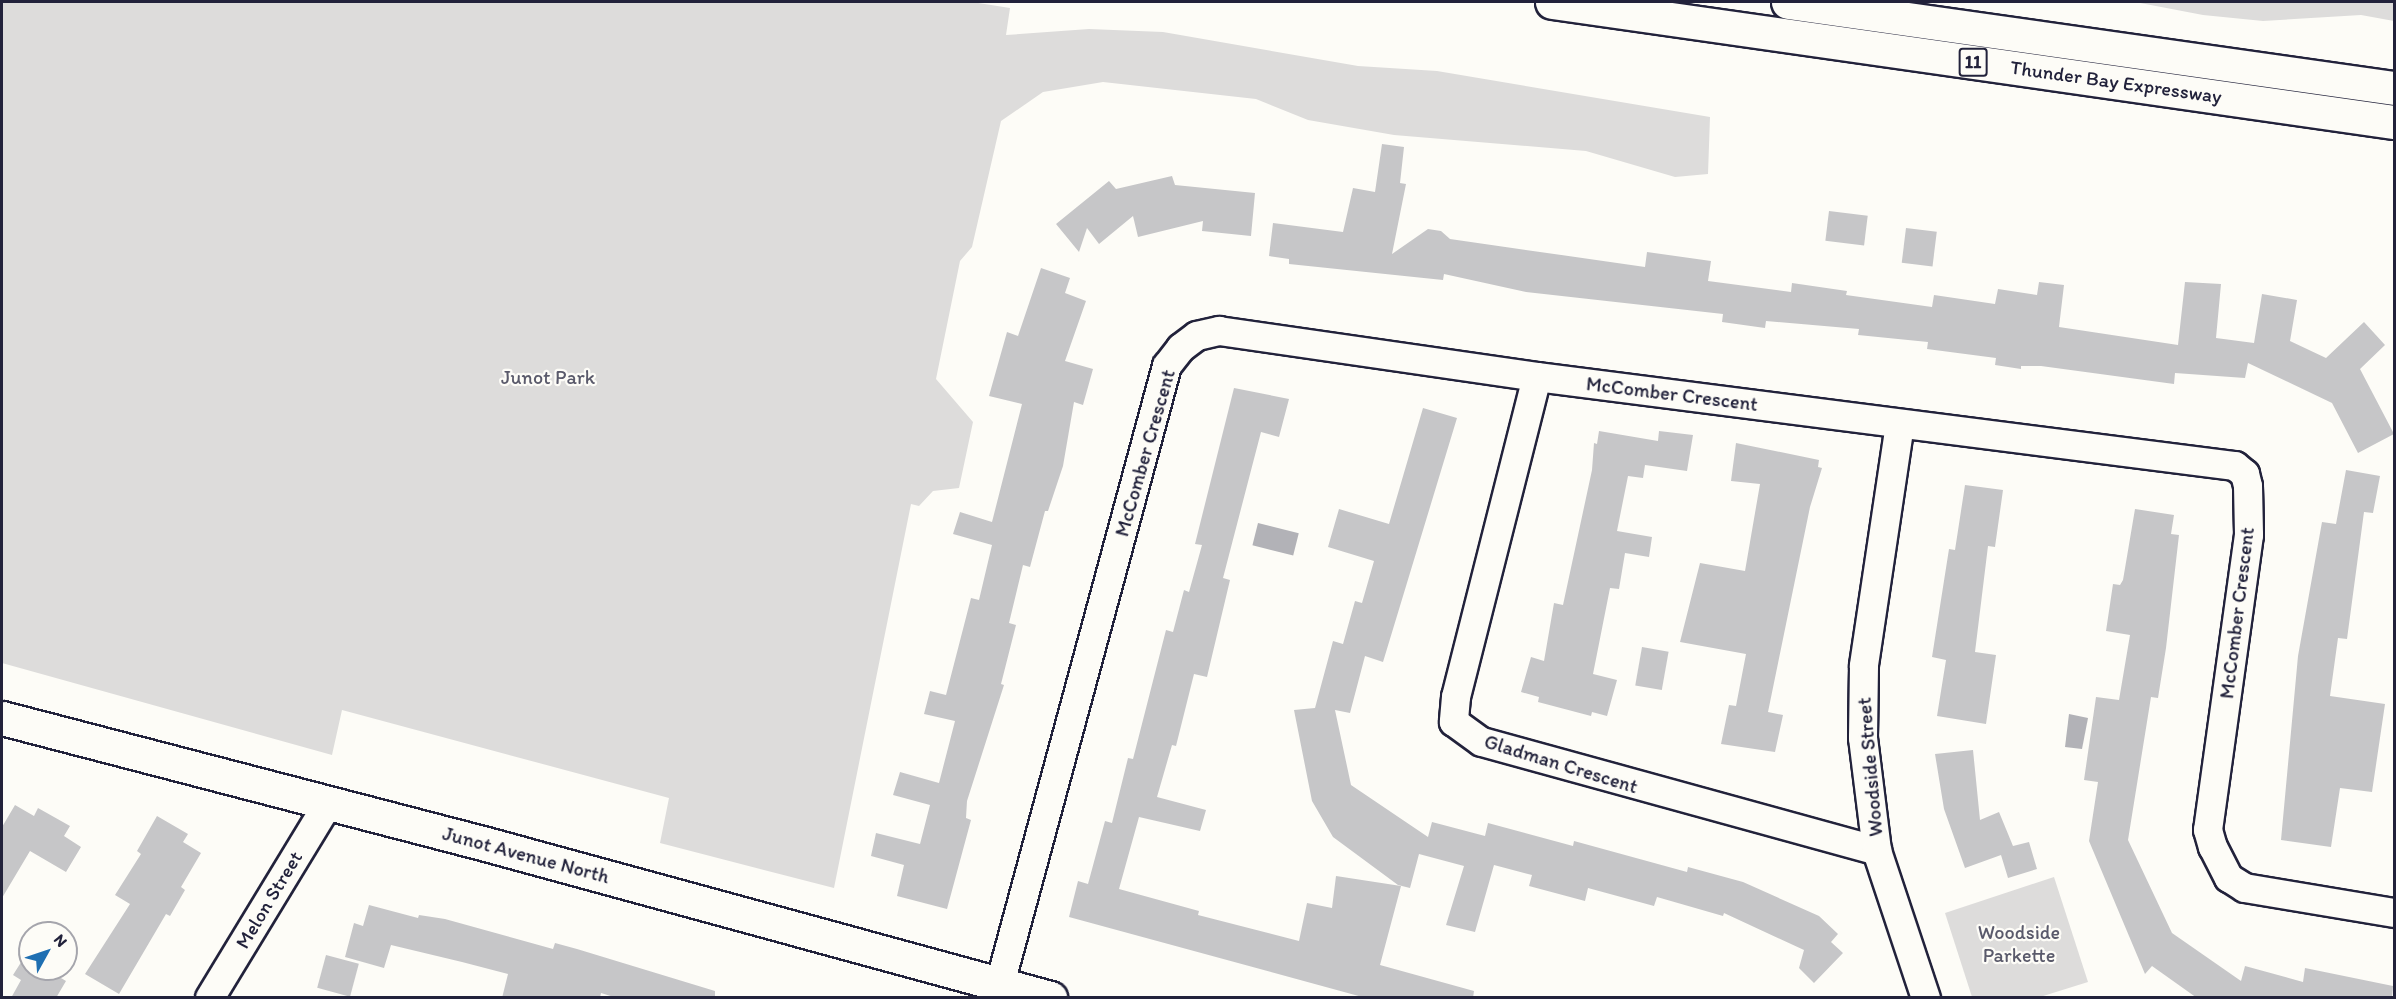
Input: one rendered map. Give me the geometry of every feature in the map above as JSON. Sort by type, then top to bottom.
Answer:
[{"type":"main road","name":"Thunder Bay Expressway","points":[[1552,2],[2394,122]]},
{"type":"main road","name":"Thunder Bay Expressway","points":[[1788,2],[2394,88]]},
{"type":"main road","name":"Junot Avenue North","points":[[2,718],[329,802],[1050,998]]},
{"type":"street","name":"McComber Crescent","points":[[1000,984],[1167,366],[1181,348],[1197,336],[1219,331],[1537,377],[2235,466],[2245,474],[2249,509],[2246,565],[2208,830],[2213,847],[2229,878],[2245,888],[2394,913]]},
{"type":"street","name":"Gladman Crescent","points":[[1537,377],[1454,705],[1454,722],[1482,742],[1877,851]]},
{"type":"street","name":"Woodside Street","points":[[1900,424],[1864,666],[1863,738],[1877,851],[1926,998]]},
{"type":"street","name":"Melon Street","points":[[210,998],[329,802]]},
{"type":"green space","name":"Junot Park","points":[[2,2],[972,2],[1010,8],[1006,35],[1089,29],[1163,32],[1358,66],[1437,71],[1710,117],[1708,174],[1675,177],[1586,151],[1394,135],[1308,120],[1256,99],[1103,82],[1043,92],[1001,121],[972,247],[960,261],[936,379],[973,422],[959,488],[933,491],[919,506],[911,504],[834,888],[660,843],[669,798],[342,710],[332,755],[2,663]]},
{"type":"green space","points":[[2135,2],[2394,2],[2394,21],[2361,15],[2263,21],[2203,15]]},
{"type":"green space","name":"Woodside Parkette","points":[[2054,877],[2088,982],[2040,997],[1972,997],[1945,913]]},
{"type":"shaded area","points":[[1258,523],[1299,533],[1293,555],[1252,545]]},
{"type":"shaded area","points":[[2069,714],[2088,718],[2082,749],[2065,747]]},
{"type":"building","points":[[1382,144],[1404,147],[1400,183],[1406,184],[1392,254],[1428,229],[1441,231],[1450,239],[1645,267],[1647,252],[1711,261],[1708,281],[1791,292],[1792,283],[1847,291],[1846,295],[1932,307],[1934,295],[1995,304],[1998,289],[2037,295],[2039,282],[2064,285],[2059,327],[2178,345],[2185,282],[2221,284],[2216,338],[2254,343],[2262,294],[2297,300],[2290,341],[2326,358],[2364,322],[2385,345],[2360,369],[2394,434],[2358,453],[2332,403],[2248,363],[2245,378],[2175,373],[2174,384],[2041,366],[2021,366],[2021,369],[1995,365],[1996,358],[1927,349],[1928,342],[1858,335],[1859,329],[1766,321],[1765,328],[1722,322],[1723,314],[1526,292],[1444,274],[1443,280],[1289,264],[1289,259],[1269,256],[1273,223],[1343,232],[1353,188],[1375,192]]},
{"type":"building","points":[[1172,176],[1175,185],[1255,193],[1251,236],[1202,231],[1203,221],[1138,237],[1133,216],[1099,244],[1087,228],[1079,252],[1056,224],[1109,181],[1116,189]]},
{"type":"building","points":[[1829,211],[1868,216],[1864,246],[1825,241]]},
{"type":"building","points":[[1906,228],[1937,232],[1933,267],[1902,263]]},
{"type":"building","points":[[1041,268],[1070,278],[1065,293],[1086,301],[1065,361],[1093,369],[1083,405],[1074,402],[1063,466],[1048,511],[1045,511],[1030,567],[1023,565],[1009,623],[1016,625],[1001,684],[1004,685],[967,801],[966,818],[971,820],[947,909],[897,896],[904,865],[871,856],[876,833],[920,844],[930,805],[893,795],[900,772],[939,783],[955,721],[924,714],[930,691],[946,695],[971,598],[979,600],[992,545],[953,534],[960,512],[992,522],[1022,404],[989,396],[1007,332],[1018,336]]},
{"type":"building","points":[[1234,388],[1289,399],[1279,437],[1261,432],[1223,578],[1230,580],[1207,677],[1194,674],[1176,746],[1172,745],[1157,797],[1206,810],[1200,831],[1139,817],[1119,889],[1199,911],[1198,915],[1299,941],[1307,903],[1332,908],[1336,876],[1401,886],[1380,965],[1474,991],[1473,998],[1366,998],[1069,917],[1078,881],[1088,884],[1105,821],[1112,823],[1128,758],[1133,759],[1166,630],[1173,632],[1184,590],[1189,592],[1202,545],[1195,544]]},
{"type":"building","points":[[1423,408],[1457,418],[1383,662],[1365,656],[1350,713],[1335,710],[1351,785],[1428,837],[1432,822],[1485,836],[1488,823],[1573,846],[1574,841],[1687,872],[1688,867],[1743,882],[1819,916],[1838,934],[1831,942],[1843,953],[1814,983],[1799,968],[1804,950],[1724,913],[1723,916],[1657,897],[1654,906],[1588,888],[1585,901],[1529,886],[1532,875],[1494,865],[1475,932],[1446,925],[1464,866],[1419,854],[1410,888],[1398,885],[1333,837],[1312,801],[1294,710],[1315,708],[1333,641],[1343,644],[1355,601],[1362,603],[1374,561],[1328,547],[1339,509],[1389,524]]},
{"type":"building","points":[[1599,431],[1658,441],[1659,431],[1693,435],[1687,471],[1645,465],[1643,478],[1628,476],[1617,531],[1652,537],[1649,557],[1625,553],[1619,589],[1610,588],[1593,674],[1617,680],[1607,716],[1592,712],[1591,716],[1538,702],[1539,697],[1521,692],[1531,657],[1544,661],[1554,603],[1563,605],[1592,470],[1594,443],[1597,444]]},
{"type":"building","points":[[1736,443],[1819,460],[1818,467],[1822,468],[1810,507],[1768,712],[1783,715],[1775,752],[1721,744],[1729,705],[1736,706],[1746,654],[1680,642],[1700,563],[1745,571],[1760,484],[1731,481]]},
{"type":"building","points":[[2346,470],[2380,476],[2373,513],[2364,512],[2347,639],[2338,638],[2330,696],[2385,704],[2372,792],[2340,788],[2331,847],[2281,840],[2298,656],[2322,522],[2336,524]]},
{"type":"building","points":[[1965,485],[2003,490],[1995,547],[1988,546],[1975,652],[1996,655],[1986,724],[1937,716],[1946,660],[1932,657],[1949,549],[1955,550]]},
{"type":"building","points":[[2135,509],[2174,515],[2171,534],[2179,535],[2158,698],[2151,697],[2128,840],[2172,933],[2241,981],[2245,966],[2303,982],[2305,968],[2393,986],[2392,998],[2197,998],[2152,966],[2145,974],[2089,841],[2098,782],[2084,780],[2096,697],[2119,700],[2130,635],[2106,631],[2113,584],[2120,585],[2123,580]]},
{"type":"building","points":[[1642,647],[1669,652],[1662,690],[1635,685]]},
{"type":"building","points":[[1973,750],[1980,820],[1999,812],[2013,846],[2029,842],[2037,869],[2008,878],[2001,855],[1965,868],[1944,809],[1935,754]]},
{"type":"building","points":[[15,805],[34,816],[38,808],[70,826],[64,836],[81,847],[66,872],[30,851],[2,898],[2,827]]},
{"type":"building","points":[[157,816],[188,834],[183,842],[201,853],[181,887],[185,890],[170,916],[166,914],[119,994],[85,974],[130,904],[115,895],[141,854],[137,851]]},
{"type":"building","points":[[369,905],[418,918],[419,915],[445,919],[553,949],[555,943],[715,991],[715,998],[617,998],[601,993],[600,998],[502,998],[508,974],[391,945],[384,968],[345,957],[354,923],[363,926]]},
{"type":"building","points":[[326,955],[359,964],[350,997],[317,988]]},
{"type":"building","points":[[18,967],[18,978],[13,975]]},
{"type":"building","points":[[20,981],[66,981],[56,998],[11,998]]}]
